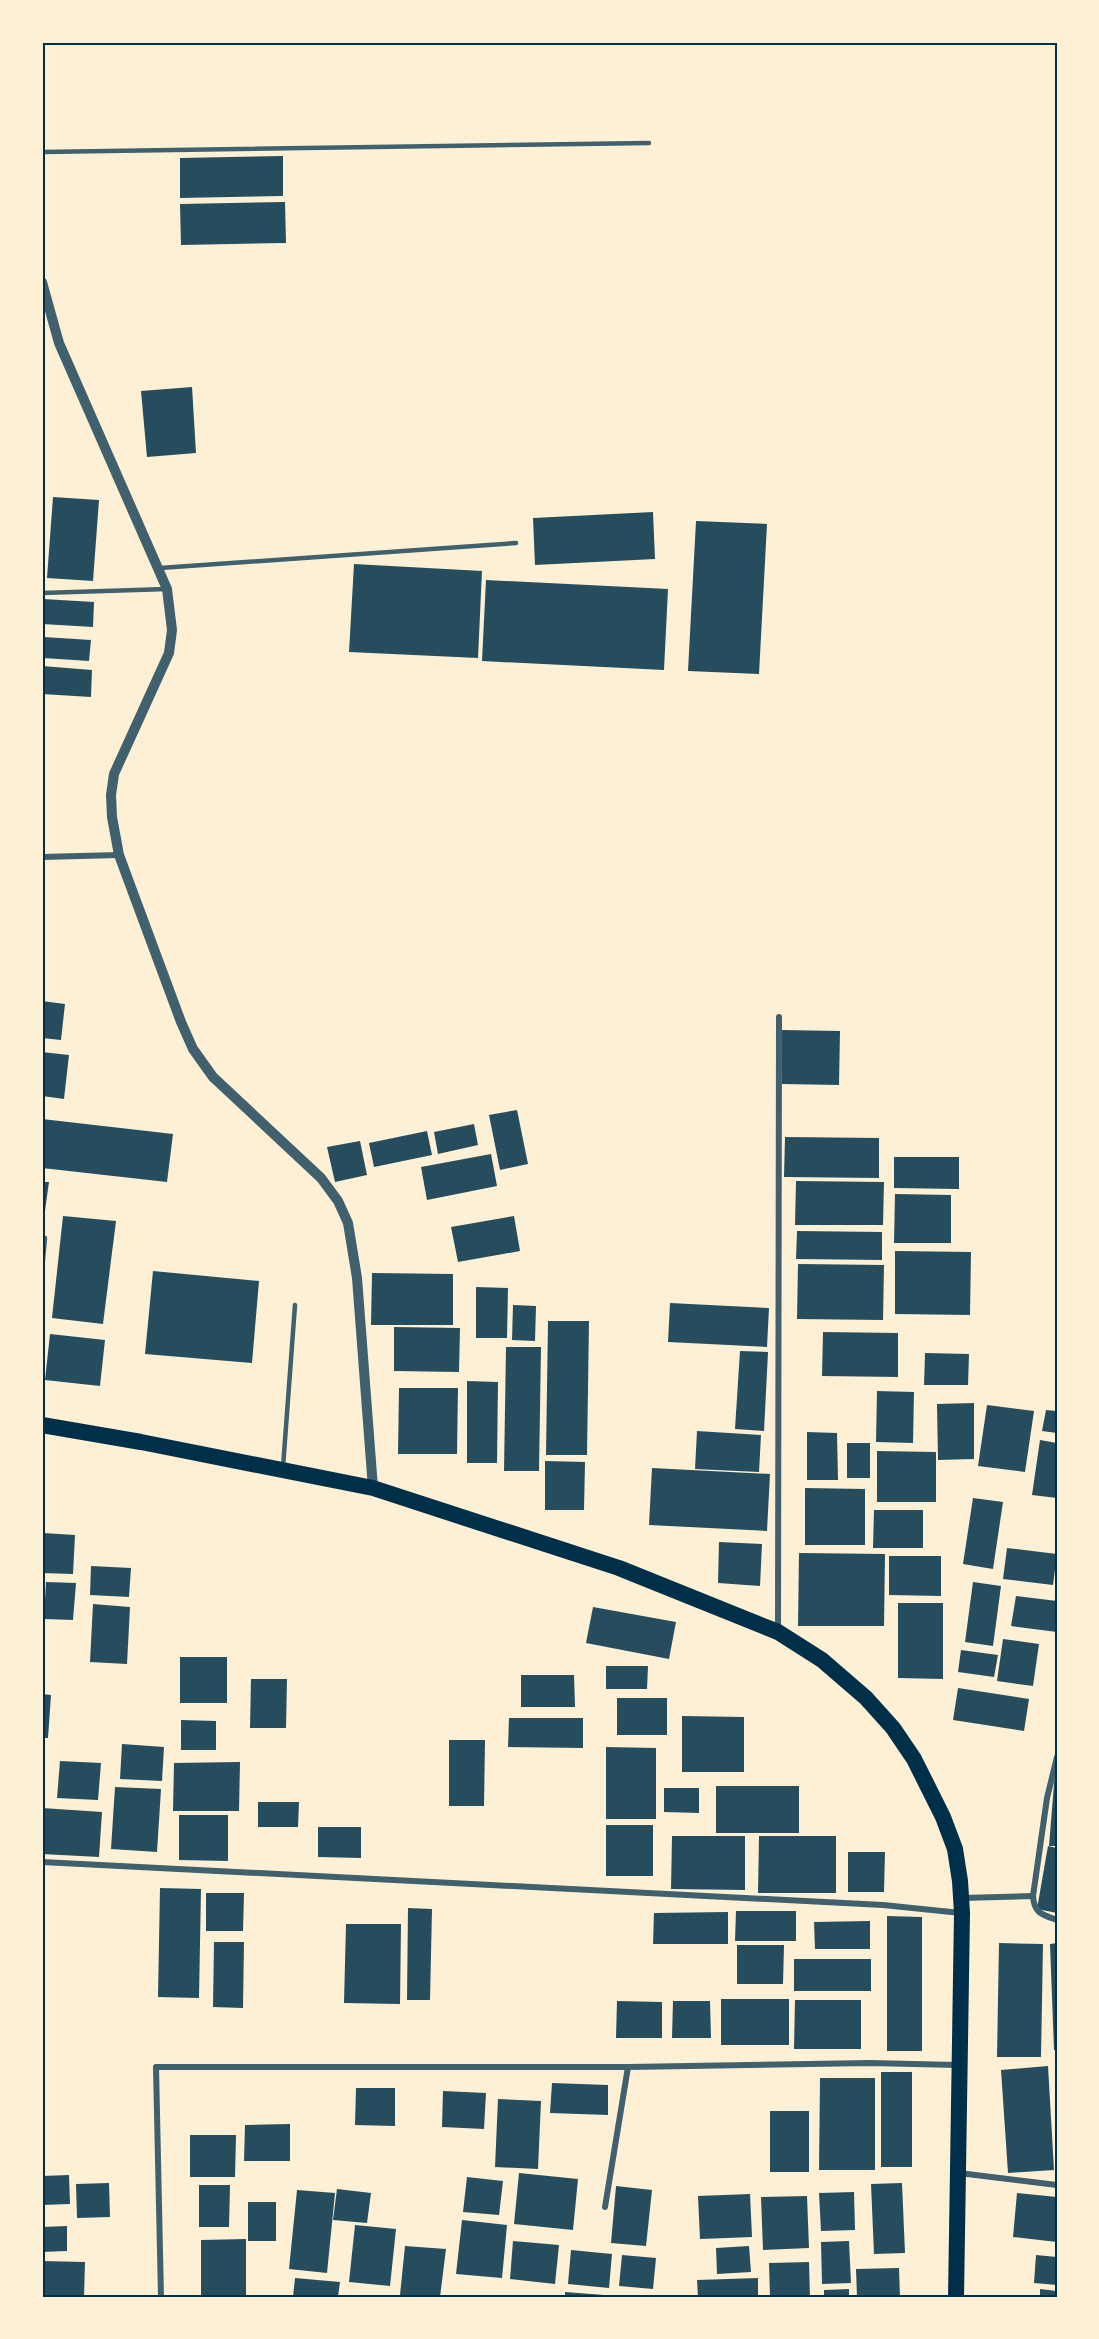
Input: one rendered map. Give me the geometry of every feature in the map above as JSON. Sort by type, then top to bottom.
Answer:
[{"type":"highway","points":[[42,1425],[283,1469],[373,1488],[618,1568],[778,1632],[822,1660],[866,1698],[893,1728],[914,1759],[943,1817],[955,1849],[962,1905],[956,2297]]},
{"type":"street","points":[[42,282],[58,343],[167,589],[172,630],[169,653],[114,774],[111,806],[120,855],[193,1049],[213,1077],[321,1178],[339,1201],[348,1223],[357,1278],[373,1488]]},
{"type":"street","points":[[42,857],[120,855]]},
{"type":"street","points":[[778,1632],[779,1017]]},
{"type":"street","points":[[1057,1757],[1047,1798],[1033,1896],[1034,1908],[1038,1913],[1057,1920]]},
{"type":"street","points":[[42,1862],[883,1905],[962,1905],[1033,1896]]},
{"type":"street","points":[[161,2297],[156,2067],[628,2067],[870,2063],[960,2065]]},
{"type":"street","points":[[605,2207],[628,2067]]},
{"type":"street","points":[[958,2173],[1057,2185]]},
{"type":"lane","points":[[42,152],[649,143]]},
{"type":"lane","points":[[158,568],[516,543]]},
{"type":"lane","points":[[42,593],[167,589]]},
{"type":"lane","points":[[42,1270],[45,1238]]},
{"type":"lane","points":[[283,1469],[295,1305]]},
{"type":"building","points":[[283,156],[283,196],[180,198],[180,158]]},
{"type":"building","points":[[285,202],[286,243],[181,245],[180,204]]},
{"type":"building","points":[[192,387],[196,453],[147,457],[141,391]]},
{"type":"building","points":[[53,497],[99,500],[93,581],[47,578]]},
{"type":"building","points":[[653,512],[655,559],[535,565],[533,518]]},
{"type":"building","points":[[696,521],[767,524],[759,674],[688,671]]},
{"type":"building","points":[[354,564],[482,571],[478,658],[349,652]]},
{"type":"building","points":[[486,580],[668,589],[664,670],[482,661]]},
{"type":"building","points":[[43,599],[94,602],[93,627],[42,624]]},
{"type":"building","points":[[44,637],[91,640],[89,661],[43,658]]},
{"type":"building","points":[[42,666],[92,670],[91,697],[42,694]]},
{"type":"building","points":[[42,1001],[65,1004],[61,1040],[42,1038]]},
{"type":"building","points":[[782,1030],[840,1031],[839,1085],[782,1084]]},
{"type":"building","points":[[42,1052],[69,1055],[64,1099],[42,1096]]},
{"type":"building","points":[[517,1110],[528,1164],[500,1170],[489,1115]]},
{"type":"building","points":[[42,1119],[173,1134],[167,1182],[42,1168]]},
{"type":"building","points":[[474,1124],[478,1145],[438,1154],[434,1132]]},
{"type":"building","points":[[427,1131],[432,1155],[374,1167],[369,1143]]},
{"type":"building","points":[[785,1137],[879,1138],[879,1178],[784,1177]]},
{"type":"building","points":[[360,1141],[367,1175],[335,1182],[327,1147]]},
{"type":"building","points":[[491,1154],[497,1186],[427,1200],[421,1167]]},
{"type":"building","points":[[894,1157],[959,1157],[959,1189],[894,1188]]},
{"type":"building","points":[[796,1181],[884,1182],[883,1225],[795,1225]]},
{"type":"building","points":[[42,1182],[49,1182],[43,1225],[42,1225]]},
{"type":"building","points":[[895,1194],[951,1195],[951,1243],[894,1243]]},
{"type":"building","points":[[63,1216],[116,1221],[103,1324],[52,1318]]},
{"type":"building","points":[[514,1216],[520,1251],[458,1262],[451,1227]]},
{"type":"building","points":[[797,1231],[882,1232],[882,1260],[796,1259]]},
{"type":"building","points":[[895,1251],[971,1252],[970,1315],[895,1314]]},
{"type":"building","points":[[798,1264],[884,1265],[883,1320],[797,1319]]},
{"type":"building","points":[[153,1271],[259,1281],[252,1363],[145,1354]]},
{"type":"building","points":[[372,1273],[453,1274],[453,1325],[371,1325]]},
{"type":"building","points":[[476,1287],[508,1288],[507,1338],[476,1338]]},
{"type":"building","points":[[670,1303],[769,1308],[767,1347],[668,1342]]},
{"type":"building","points":[[513,1305],[536,1306],[535,1341],[512,1340]]},
{"type":"building","points":[[548,1321],[589,1321],[587,1455],[546,1455]]},
{"type":"building","points":[[394,1327],[460,1328],[459,1372],[394,1371]]},
{"type":"building","points":[[823,1332],[898,1333],[898,1377],[822,1376]]},
{"type":"building","points":[[50,1334],[105,1340],[100,1386],[45,1380]]},
{"type":"building","points":[[506,1347],[541,1347],[539,1471],[504,1471]]},
{"type":"building","points":[[740,1351],[768,1352],[764,1431],[735,1429]]},
{"type":"building","points":[[925,1353],[969,1354],[968,1385],[924,1385]]},
{"type":"building","points":[[467,1381],[498,1382],[497,1463],[467,1463]]},
{"type":"building","points":[[399,1388],[458,1388],[457,1454],[398,1454]]},
{"type":"building","points":[[877,1391],[914,1392],[913,1443],[876,1442]]},
{"type":"building","points":[[974,1403],[974,1459],[938,1460],[937,1404]]},
{"type":"building","points":[[987,1405],[1034,1411],[1025,1472],[978,1466]]},
{"type":"building","points":[[1046,1410],[1057,1411],[1057,1433],[1042,1431]]},
{"type":"building","points":[[697,1431],[761,1435],[759,1472],[695,1469]]},
{"type":"building","points":[[807,1432],[837,1433],[838,1480],[807,1480]]},
{"type":"building","points":[[1040,1440],[1057,1443],[1057,1498],[1032,1495]]},
{"type":"building","points":[[847,1443],[870,1443],[870,1478],[847,1478]]},
{"type":"building","points":[[877,1451],[936,1452],[936,1502],[877,1502]]},
{"type":"building","points":[[545,1461],[585,1462],[584,1510],[545,1510]]},
{"type":"building","points":[[652,1468],[770,1474],[767,1531],[649,1525]]},
{"type":"building","points":[[805,1488],[865,1489],[865,1545],[805,1545]]},
{"type":"building","points":[[973,1498],[1003,1502],[993,1569],[963,1564]]},
{"type":"building","points":[[874,1510],[923,1510],[923,1548],[873,1548]]},
{"type":"building","points":[[43,1533],[75,1535],[73,1574],[42,1573]]},
{"type":"building","points":[[719,1542],[762,1544],[760,1586],[718,1583]]},
{"type":"building","points":[[1007,1548],[1057,1554],[1053,1585],[1003,1579]]},
{"type":"building","points":[[799,1553],[885,1554],[884,1626],[798,1626]]},
{"type":"building","points":[[889,1556],[941,1556],[941,1596],[889,1595]]},
{"type":"building","points":[[91,1566],[131,1568],[129,1597],[90,1595]]},
{"type":"building","points":[[46,1582],[76,1583],[73,1620],[44,1619]]},
{"type":"building","points":[[973,1582],[1001,1586],[993,1646],[965,1642]]},
{"type":"building","points":[[1016,1596],[1057,1601],[1057,1632],[1011,1626]]},
{"type":"building","points":[[898,1603],[943,1603],[943,1679],[898,1678]]},
{"type":"building","points":[[93,1604],[130,1607],[127,1664],[90,1662]]},
{"type":"building","points":[[593,1607],[676,1622],[669,1659],[586,1643]]},
{"type":"building","points":[[1003,1639],[1039,1644],[1033,1686],[997,1681]]},
{"type":"building","points":[[961,1650],[998,1655],[994,1677],[958,1672]]},
{"type":"building","points":[[180,1657],[227,1657],[227,1703],[180,1703]]},
{"type":"building","points":[[606,1666],[648,1666],[647,1689],[606,1689]]},
{"type":"building","points":[[521,1675],[574,1675],[575,1707],[521,1707]]},
{"type":"building","points":[[251,1679],[287,1679],[286,1728],[250,1728]]},
{"type":"building","points":[[958,1688],[1029,1699],[1024,1731],[953,1720]]},
{"type":"building","points":[[42,1694],[51,1695],[48,1738],[42,1738]]},
{"type":"building","points":[[617,1698],[667,1698],[667,1735],[617,1735]]},
{"type":"building","points":[[682,1716],[744,1717],[744,1772],[682,1772]]},
{"type":"building","points":[[509,1718],[583,1718],[583,1748],[508,1747]]},
{"type":"building","points":[[181,1720],[216,1721],[216,1750],[181,1750]]},
{"type":"building","points":[[449,1740],[485,1740],[484,1806],[449,1806]]},
{"type":"building","points":[[122,1744],[164,1747],[162,1781],[120,1779]]},
{"type":"building","points":[[606,1747],[656,1748],[656,1819],[606,1819]]},
{"type":"building","points":[[60,1761],[101,1763],[98,1800],[57,1798]]},
{"type":"building","points":[[240,1762],[239,1811],[173,1811],[174,1763]]},
{"type":"building","points":[[1055,1772],[1057,1773],[1057,1846],[1049,1846]]},
{"type":"building","points":[[716,1786],[799,1786],[799,1833],[716,1833]]},
{"type":"building","points":[[115,1787],[161,1789],[157,1852],[111,1849]]},
{"type":"building","points":[[664,1788],[699,1788],[699,1813],[664,1812]]},
{"type":"building","points":[[258,1802],[299,1802],[298,1827],[258,1827]]},
{"type":"building","points":[[42,1808],[102,1812],[99,1857],[42,1854]]},
{"type":"building","points":[[179,1815],[228,1815],[228,1861],[179,1860]]},
{"type":"building","points":[[606,1825],[653,1825],[653,1876],[606,1876]]},
{"type":"building","points":[[318,1827],[361,1827],[361,1858],[318,1857]]},
{"type":"building","points":[[672,1836],[745,1836],[745,1890],[671,1889]]},
{"type":"building","points":[[759,1836],[836,1836],[836,1893],[758,1893]]},
{"type":"building","points":[[1048,1846],[1057,1848],[1057,1913],[1037,1909]]},
{"type":"building","points":[[848,1852],[885,1852],[884,1892],[848,1892]]},
{"type":"building","points":[[160,1888],[201,1889],[199,1998],[158,1997]]},
{"type":"building","points":[[206,1893],[244,1893],[243,1931],[206,1931]]},
{"type":"building","points":[[408,1908],[432,1909],[430,2000],[407,2000]]},
{"type":"building","points":[[736,1911],[796,1911],[796,1941],[735,1941]]},
{"type":"building","points":[[728,1912],[728,1944],[653,1944],[654,1913]]},
{"type":"building","points":[[887,1916],[922,1917],[922,2051],[887,2051]]},
{"type":"building","points":[[870,1921],[870,1949],[815,1949],[814,1922]]},
{"type":"building","points":[[346,1924],[401,1924],[400,2004],[344,2003]]},
{"type":"building","points":[[214,1942],[244,1942],[243,2008],[213,2007]]},
{"type":"building","points":[[999,1943],[1043,1944],[1041,2057],[997,2057]]},
{"type":"building","points":[[1057,1943],[1057,2050],[1054,2050],[1050,1944]]},
{"type":"building","points":[[737,1945],[784,1945],[783,1984],[737,1984]]},
{"type":"building","points":[[794,1959],[871,1959],[871,1991],[794,1991]]},
{"type":"building","points":[[721,1999],[789,1999],[789,2045],[721,2045]]},
{"type":"building","points":[[795,2000],[861,2000],[861,2049],[794,2049]]},
{"type":"building","points":[[617,2001],[662,2002],[662,2038],[616,2038]]},
{"type":"building","points":[[673,2001],[710,2001],[711,2038],[672,2038]]},
{"type":"building","points":[[1048,2066],[1054,2170],[1008,2173],[1001,2070]]},
{"type":"building","points":[[881,2072],[912,2072],[912,2167],[881,2167]]},
{"type":"building","points":[[820,2078],[875,2078],[875,2170],[819,2170]]},
{"type":"building","points":[[552,2083],[608,2085],[608,2115],[550,2113]]},
{"type":"building","points":[[356,2088],[395,2088],[395,2126],[355,2125]]},
{"type":"building","points":[[443,2091],[486,2093],[484,2129],[442,2127]]},
{"type":"building","points":[[498,2099],[541,2101],[538,2169],[495,2167]]},
{"type":"building","points":[[770,2111],[809,2111],[809,2172],[770,2172]]},
{"type":"building","points":[[290,2124],[290,2161],[244,2161],[245,2125]]},
{"type":"building","points":[[190,2135],[236,2135],[235,2177],[190,2177]]},
{"type":"building","points":[[519,2173],[578,2179],[573,2230],[514,2224]]},
{"type":"building","points":[[69,2175],[70,2204],[42,2205],[42,2176]]},
{"type":"building","points":[[467,2177],[503,2181],[499,2215],[463,2212]]},
{"type":"building","points":[[109,2183],[110,2217],[77,2218],[76,2184]]},
{"type":"building","points":[[902,2183],[905,2253],[874,2254],[871,2184]]},
{"type":"building","points":[[199,2185],[230,2185],[229,2227],[199,2227]]},
{"type":"building","points":[[616,2186],[652,2190],[646,2246],[611,2243]]},
{"type":"building","points":[[337,2189],[371,2193],[367,2223],[333,2220]]},
{"type":"building","points":[[297,2190],[335,2193],[327,2273],[289,2269]]},
{"type":"building","points":[[854,2192],[855,2230],[821,2231],[819,2193]]},
{"type":"building","points":[[1017,2193],[1057,2197],[1057,2242],[1013,2237]]},
{"type":"building","points":[[750,2194],[752,2237],[700,2239],[698,2196]]},
{"type":"building","points":[[807,2196],[809,2248],[763,2250],[761,2197]]},
{"type":"building","points":[[248,2202],[276,2202],[276,2241],[248,2241]]},
{"type":"building","points":[[462,2220],[507,2225],[502,2278],[456,2274]]},
{"type":"building","points":[[355,2225],[396,2229],[390,2286],[349,2282]]},
{"type":"building","points":[[67,2226],[67,2251],[42,2252],[42,2227]]},
{"type":"building","points":[[246,2239],[246,2297],[201,2297],[201,2240]]},
{"type":"building","points":[[513,2241],[559,2245],[555,2284],[510,2279]]},
{"type":"building","points":[[849,2241],[851,2283],[822,2284],[821,2242]]},
{"type":"building","points":[[405,2246],[446,2249],[440,2297],[400,2295]]},
{"type":"building","points":[[749,2246],[751,2272],[717,2274],[716,2248]]},
{"type":"building","points":[[571,2250],[612,2254],[609,2288],[568,2284]]},
{"type":"building","points":[[622,2255],[656,2258],[653,2289],[619,2286]]},
{"type":"building","points":[[1036,2255],[1057,2257],[1057,2285],[1034,2283]]},
{"type":"building","points":[[42,2261],[85,2262],[84,2297],[42,2297]]},
{"type":"building","points":[[809,2262],[810,2297],[770,2297],[769,2263]]},
{"type":"building","points":[[899,2268],[900,2297],[857,2297],[856,2269]]},
{"type":"building","points":[[295,2278],[340,2282],[338,2297],[293,2297]]},
{"type":"building","points":[[758,2278],[758,2297],[698,2297],[697,2280]]},
{"type":"building","points":[[849,2289],[849,2297],[824,2297],[824,2290]]},
{"type":"building","points":[[1040,2289],[1057,2291],[1057,2297],[1040,2297]]},
{"type":"building","points":[[565,2292],[604,2295],[604,2297],[565,2297]]}]
